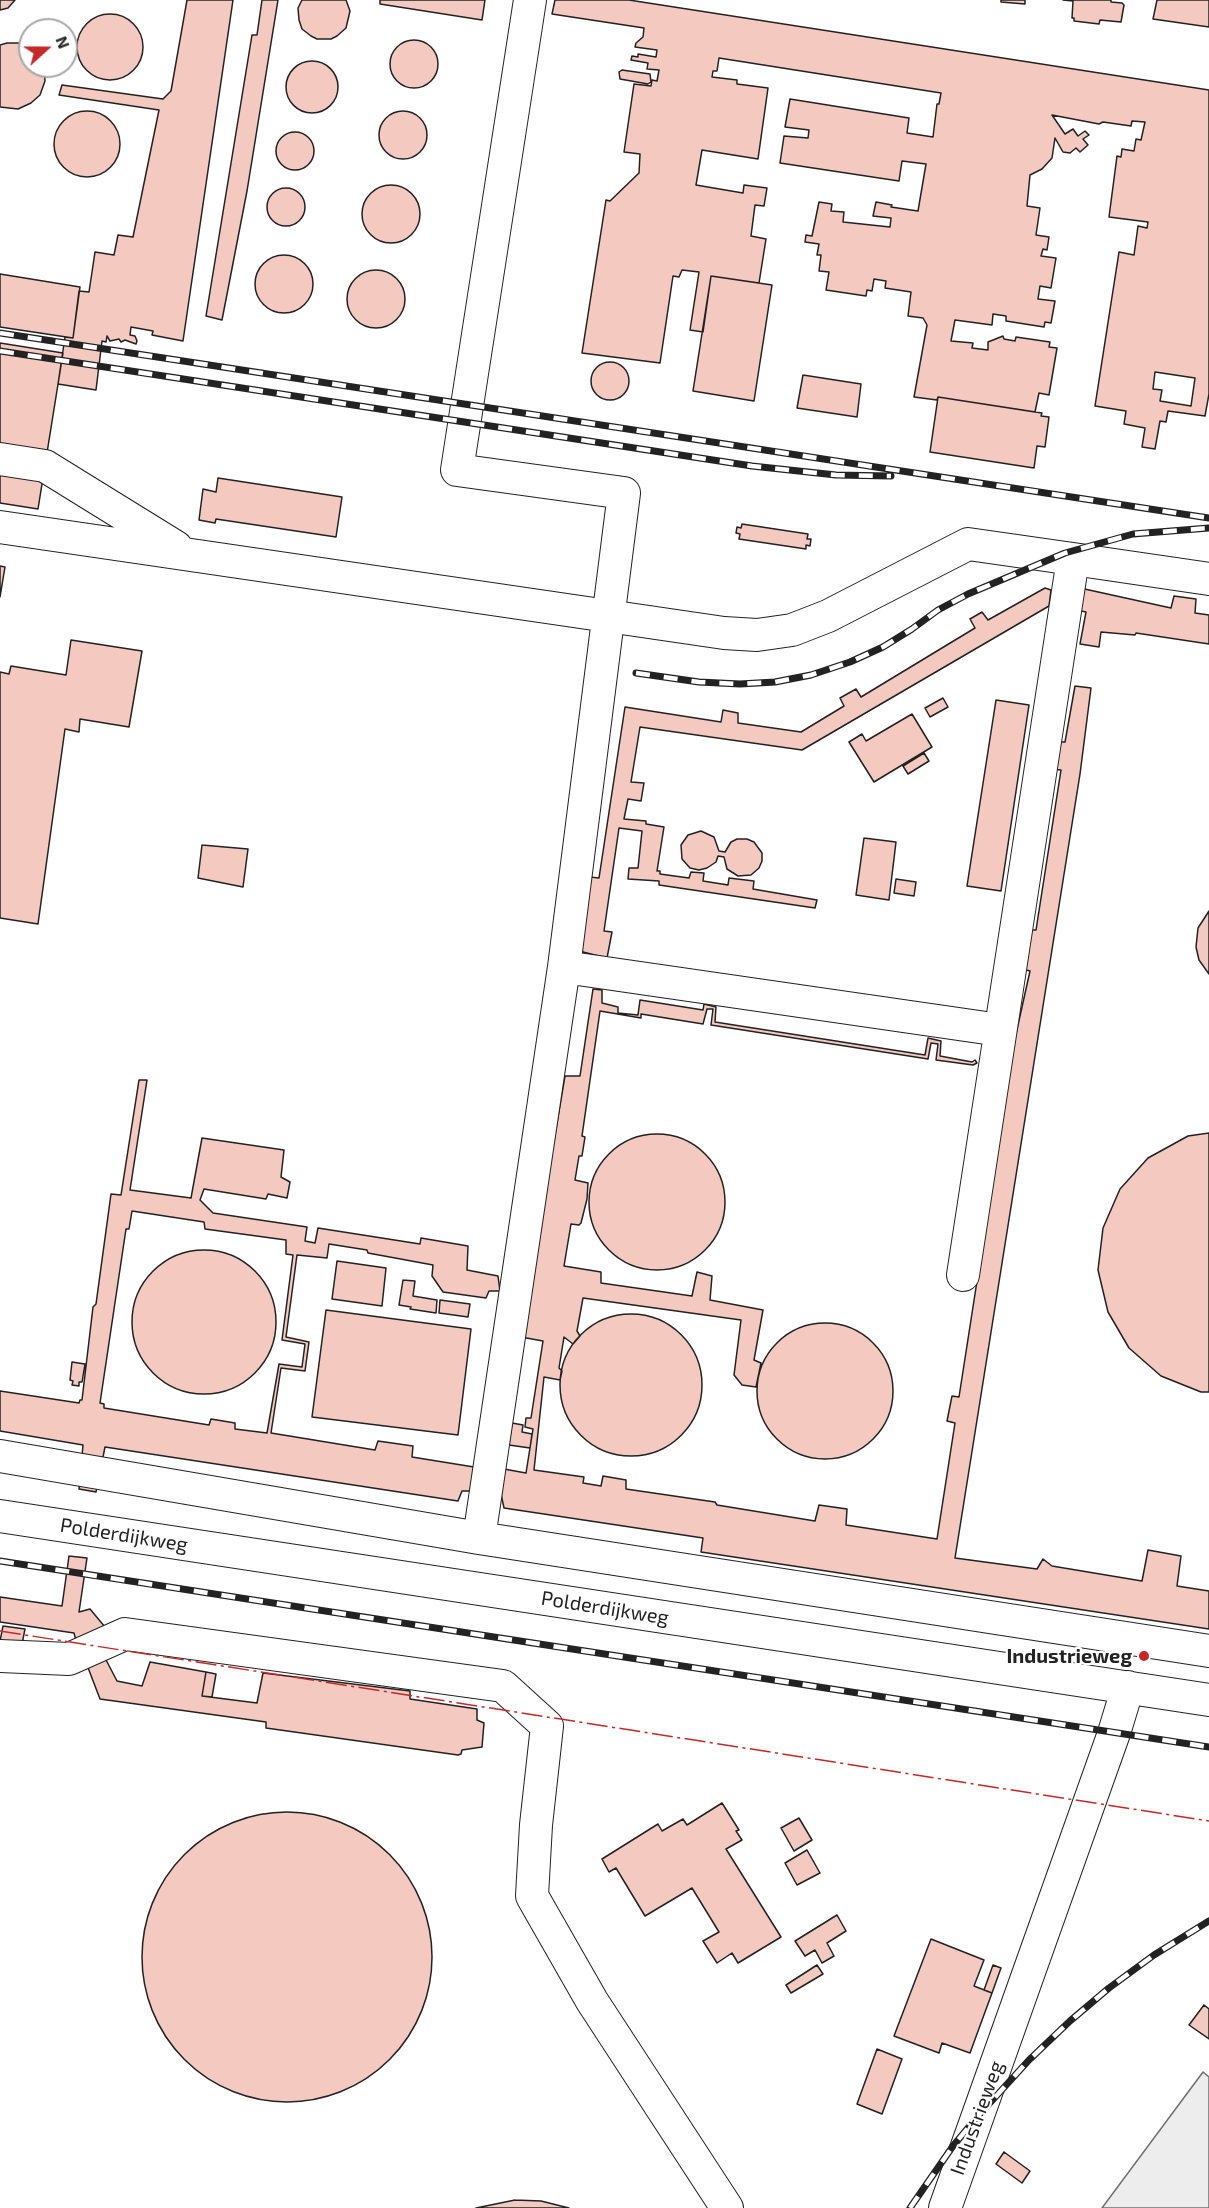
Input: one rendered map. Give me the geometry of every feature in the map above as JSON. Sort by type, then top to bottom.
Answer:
[{"type":"street","points":[[479,1538],[564,967],[624,493],[457,470],[530,0]]},
{"type":"street","points":[[0,459],[45,466],[187,554]]},
{"type":"street","points":[[0,527],[724,633],[757,635],[792,630],[828,616],[968,544],[1209,579]]},
{"type":"street","points":[[963,1275],[1073,559]]},
{"type":"street","points":[[564,967],[1000,1030]]},
{"type":"street","points":[[0,1456],[479,1538],[1209,1651]]},
{"type":"street","name":"Polderdijkweg","points":[[0,1516],[1209,1700]]},
{"type":"street","points":[[0,1656],[69,1659],[125,1634],[503,1686],[547,1726],[536,1825],[532,1896],[592,2001],[727,2208]]},
{"type":"street","name":"Industrieweg","points":[[945,2208],[1114,1733],[1128,1687]]},
{"type":"shaded area","points":[[1203,2072],[1209,2077],[1209,2208],[1102,2208]]},
{"type":"building","points":[[0,0],[15,0],[8,8],[0,10]]},
{"type":"building","points":[[187,0],[233,0],[183,341],[152,335],[153,331],[131,327],[130,335],[135,336],[136,344],[125,340],[121,342],[119,339],[110,341],[107,336],[106,342],[102,341],[96,390],[58,384],[65,337],[73,338],[79,291],[89,292],[95,252],[114,255],[118,235],[133,237],[159,110],[59,95],[62,85],[163,99],[171,91]]},
{"type":"building","points":[[262,0],[278,0],[247,191],[222,320],[206,316],[252,35],[257,35]]},
{"type":"building","points":[[302,0],[346,0],[350,11],[346,28],[331,39],[317,39],[311,36],[302,29],[299,20],[298,8]]},
{"type":"building","points":[[380,0],[485,0],[482,20],[380,4]]},
{"type":"building","points":[[555,0],[629,0],[1209,90],[1209,394],[1205,416],[1168,411],[1166,422],[1160,421],[1155,449],[1142,447],[1145,428],[1124,424],[1126,411],[1095,406],[1119,252],[1134,255],[1138,226],[1147,228],[1148,222],[1109,217],[1117,156],[1121,157],[1122,149],[1134,151],[1136,139],[1141,140],[1145,122],[1132,121],[1131,126],[1103,122],[1099,124],[1052,115],[1065,134],[1073,129],[1078,136],[1085,131],[1089,135],[1083,139],[1088,145],[1080,152],[1076,148],[1070,153],[1063,152],[1055,138],[1052,158],[1042,169],[1030,175],[1027,206],[1040,208],[1036,235],[1049,237],[1047,250],[1043,249],[1041,256],[1056,258],[1051,288],[1040,286],[1038,299],[1055,301],[1051,323],[1045,322],[1044,327],[1006,321],[1006,316],[993,314],[992,325],[955,320],[951,341],[973,343],[972,348],[988,350],[988,342],[1003,336],[1004,339],[1015,341],[1016,337],[1050,342],[1049,347],[1057,348],[1049,395],[1039,393],[1035,412],[938,397],[937,400],[914,397],[927,325],[923,318],[908,316],[911,292],[885,288],[886,281],[874,279],[872,291],[867,290],[866,296],[826,290],[829,272],[819,271],[821,255],[817,255],[819,244],[805,242],[806,235],[812,236],[819,202],[832,204],[831,211],[844,212],[843,222],[890,227],[891,218],[873,216],[876,202],[918,211],[926,164],[902,161],[899,181],[780,163],[784,136],[808,138],[809,130],[785,127],[790,99],[909,118],[907,133],[933,137],[937,104],[939,104],[941,93],[719,58],[717,71],[713,71],[712,77],[737,80],[737,84],[768,88],[758,159],[702,150],[696,185],[743,193],[744,185],[767,188],[764,206],[755,205],[751,236],[766,239],[759,283],[711,276],[703,332],[690,330],[699,272],[682,270],[679,277],[673,276],[660,363],[582,353],[606,200],[610,201],[639,173],[640,154],[624,152],[634,84],[651,86],[652,80],[657,81],[659,70],[647,69],[648,63],[631,60],[632,56],[638,57],[638,54],[656,57],[657,50],[635,47],[643,37],[644,28],[552,14]],"holes":[[[1155,372],[1195,378],[1191,406],[1160,401],[1162,390],[1153,389]]]},
{"type":"building","points":[[1001,0],[1025,0],[1025,4],[1001,2]]},
{"type":"building","points":[[1063,0],[1111,0],[1111,2],[1122,3],[1124,5],[1121,22],[1100,20],[1099,24],[1074,21],[1072,18],[1073,1]]},
{"type":"building","points":[[1157,0],[1209,0],[1209,27],[1153,19]]},
{"type":"building","points":[[103,14],[117,14],[129,19],[138,28],[143,40],[143,54],[138,66],[129,75],[117,80],[103,80],[91,75],[82,66],[78,57],[78,37],[82,28],[91,19]]},
{"type":"building","points":[[409,40],[419,40],[434,50],[438,64],[434,78],[428,84],[419,88],[409,88],[394,78],[390,69],[390,59],[400,44]]},
{"type":"building","points":[[18,43],[18,78],[45,78],[40,95],[31,103],[18,109],[0,107],[0,45]]},
{"type":"building","points":[[312,61],[326,65],[334,73],[338,87],[334,101],[326,109],[312,113],[298,109],[290,101],[286,87],[290,73],[298,65]]},
{"type":"building","points":[[622,70],[650,74],[651,82],[648,84],[620,79],[619,72]]},
{"type":"building","points":[[87,111],[100,114],[110,121],[117,131],[120,144],[117,157],[110,167],[100,174],[87,177],[74,174],[64,167],[57,157],[54,144],[57,131],[64,121],[74,114]]},
{"type":"building","points":[[398,111],[408,111],[420,118],[427,130],[427,140],[420,152],[408,159],[398,159],[383,148],[379,140],[379,130],[390,115]]},
{"type":"building","points":[[295,132],[302,133],[308,138],[313,144],[313,158],[308,164],[302,169],[295,170],[288,169],[282,164],[277,158],[276,151],[277,144],[282,138],[288,133]]},
{"type":"building","points":[[391,185],[407,190],[415,198],[420,214],[415,230],[407,238],[391,243],[375,238],[367,230],[362,214],[367,198],[375,190]]},
{"type":"building","points":[[286,188],[300,193],[305,207],[300,221],[286,226],[272,221],[267,207],[272,193]]},
{"type":"building","points":[[284,255],[295,257],[308,268],[313,284],[311,295],[300,308],[284,313],[273,311],[260,300],[255,284],[257,273],[268,260]]},
{"type":"building","points":[[376,270],[392,275],[400,283],[405,299],[400,315],[392,323],[376,328],[360,323],[352,315],[347,299],[352,283],[360,275]]},
{"type":"building","points":[[0,274],[80,287],[73,338],[0,327]]},
{"type":"building","points":[[711,276],[772,285],[754,401],[693,391]]},
{"type":"building","points":[[0,343],[63,353],[38,509],[0,503]]},
{"type":"building","points":[[610,362],[617,363],[623,368],[628,374],[628,388],[623,394],[617,399],[610,400],[603,399],[597,394],[592,388],[591,381],[592,374],[597,368],[603,363]]},
{"type":"building","points":[[803,375],[861,384],[857,417],[797,408]]},
{"type":"building","points":[[938,397],[1042,413],[1041,416],[1049,417],[1045,447],[1037,446],[1034,468],[930,452]]},
{"type":"building","points":[[218,478],[342,497],[336,537],[216,519],[215,523],[199,520],[203,489],[216,492]]},
{"type":"building","points":[[742,524],[808,534],[807,539],[811,539],[810,546],[806,545],[806,549],[739,539],[740,534],[736,533],[737,527],[741,528]]},
{"type":"building","points":[[0,566],[5,567],[0,597]]},
{"type":"building","points":[[1045,588],[1051,590],[1049,606],[802,750],[640,727],[631,782],[644,783],[641,801],[628,799],[624,819],[646,821],[646,824],[664,827],[657,871],[660,871],[660,874],[689,878],[691,872],[704,873],[703,881],[728,885],[729,878],[754,881],[753,889],[817,900],[815,908],[659,885],[659,881],[628,879],[629,868],[638,868],[642,831],[619,828],[604,931],[612,932],[607,958],[583,952],[580,945],[590,877],[599,878],[625,707],[721,722],[723,710],[738,713],[738,723],[801,732],[844,706],[840,698],[856,689],[861,697],[975,628],[970,619],[982,612],[988,620]]},
{"type":"building","points":[[1080,588],[1171,608],[1174,596],[1196,599],[1195,613],[1209,615],[1209,644],[1136,633],[1135,635],[1101,632],[1099,647],[1080,644],[1086,612],[1076,610]]},
{"type":"building","points":[[71,640],[142,651],[129,727],[80,719],[79,732],[65,729],[38,924],[0,918],[0,672],[9,674],[11,666],[66,675]]},
{"type":"building","points":[[1075,686],[1091,688],[1080,774],[955,1558],[1037,1569],[1043,1559],[1052,1566],[1142,1581],[1148,1550],[1181,1556],[1177,1586],[1209,1591],[1209,1629],[701,1552],[703,1538],[504,1508],[501,1494],[504,1469],[526,1473],[533,1429],[525,1427],[526,1418],[531,1418],[543,1341],[521,1337],[565,1076],[580,1076],[593,989],[602,990],[602,1003],[618,1007],[618,1013],[638,1015],[640,1000],[703,1010],[704,1004],[716,1007],[715,1022],[925,1055],[928,1038],[941,1041],[940,1056],[972,1062],[975,1060],[977,1063],[973,1065],[936,1060],[938,1044],[931,1043],[928,1059],[711,1025],[713,1009],[707,1009],[703,1024],[641,1014],[641,1018],[600,1011],[582,1136],[585,1137],[575,1180],[588,1183],[587,1199],[581,1223],[571,1224],[564,1266],[601,1272],[601,1283],[692,1296],[697,1272],[712,1276],[710,1300],[763,1310],[754,1360],[761,1363],[756,1387],[742,1385],[734,1375],[741,1320],[583,1298],[577,1331],[580,1336],[573,1344],[564,1337],[559,1368],[562,1371],[560,1380],[544,1377],[534,1470],[584,1477],[583,1483],[601,1486],[603,1476],[626,1480],[626,1489],[715,1502],[717,1505],[815,1521],[819,1505],[847,1509],[846,1525],[937,1539],[955,1423],[947,1421],[952,1396],[959,1397],[1014,1043],[1030,971],[1019,968],[1027,930],[1036,930],[1061,770],[1050,769],[1054,742],[1065,742]]},
{"type":"building","points":[[943,698],[948,707],[930,717],[925,708]]},
{"type":"building","points":[[996,700],[1029,705],[1001,891],[967,886]]},
{"type":"building","points":[[912,714],[932,747],[874,782],[849,742],[862,734],[866,741]]},
{"type":"building","points":[[924,753],[929,761],[908,774],[903,766]]},
{"type":"building","points":[[701,831],[714,837],[719,851],[725,852],[731,842],[737,839],[754,842],[762,853],[759,868],[751,875],[738,876],[727,869],[724,857],[718,856],[716,862],[707,868],[699,870],[690,868],[682,859],[681,845],[688,835]]},
{"type":"building","points":[[864,838],[896,842],[889,900],[856,895]]},
{"type":"building","points":[[202,845],[248,849],[243,887],[198,878]]},
{"type":"building","points":[[896,879],[916,882],[914,896],[894,893]]},
{"type":"building","points":[[1209,911],[1209,974],[1199,960],[1196,947],[1198,928]]},
{"type":"building","points":[[139,1080],[147,1080],[130,1190],[191,1198],[202,1138],[284,1150],[281,1177],[290,1182],[287,1198],[268,1194],[266,1199],[204,1189],[200,1200],[213,1213],[307,1227],[305,1241],[315,1243],[318,1228],[420,1244],[421,1238],[468,1246],[467,1270],[498,1276],[500,1291],[489,1291],[486,1298],[443,1292],[432,1276],[433,1265],[368,1253],[367,1250],[329,1244],[327,1258],[297,1255],[286,1337],[309,1342],[305,1371],[281,1368],[271,1433],[375,1450],[378,1441],[413,1446],[412,1457],[474,1467],[470,1491],[462,1491],[458,1501],[105,1447],[96,1492],[79,1489],[83,1445],[0,1431],[0,1391],[79,1403],[82,1400],[93,1307],[96,1304],[111,1194],[121,1195]],"holes":[[[132,1211],[204,1222],[205,1229],[286,1240],[286,1254],[293,1255],[282,1340],[305,1344],[302,1367],[279,1364],[267,1433],[235,1429],[235,1423],[211,1419],[209,1425],[104,1408],[104,1404],[100,1403],[126,1229],[129,1229]]]},
{"type":"building","points":[[1209,1133],[1209,1392],[1201,1392],[1161,1376],[1129,1348],[1108,1312],[1098,1270],[1103,1228],[1120,1189],[1148,1158],[1188,1136]]},
{"type":"building","points":[[657,1134],[683,1139],[695,1145],[705,1154],[714,1164],[720,1176],[725,1202],[720,1228],[714,1240],[705,1250],[695,1259],[683,1265],[657,1270],[631,1265],[619,1259],[609,1250],[600,1240],[594,1228],[589,1202],[594,1176],[600,1164],[609,1154],[619,1145],[631,1139]]},
{"type":"building","points":[[204,1250],[231,1256],[255,1271],[270,1295],[276,1322],[270,1349],[255,1373],[231,1388],[204,1394],[177,1388],[153,1373],[138,1349],[132,1322],[138,1295],[153,1271],[177,1256]]},
{"type":"building","points":[[337,1261],[386,1268],[382,1306],[332,1299]]},
{"type":"building","points":[[403,1280],[415,1281],[413,1296],[437,1300],[436,1313],[399,1305]]},
{"type":"building","points":[[440,1300],[470,1304],[468,1317],[439,1313]]},
{"type":"building","points":[[326,1310],[471,1329],[458,1435],[312,1417]]},
{"type":"building","points":[[631,1314],[658,1320],[681,1335],[696,1358],[702,1385],[696,1412],[681,1435],[658,1450],[631,1456],[604,1450],[581,1435],[566,1412],[560,1385],[566,1358],[581,1335],[604,1320]]},
{"type":"building","points":[[825,1323],[851,1328],[863,1334],[873,1343],[882,1353],[888,1365],[893,1391],[888,1417],[882,1429],[873,1439],[863,1448],[851,1454],[825,1459],[799,1454],[787,1448],[777,1439],[768,1429],[762,1417],[757,1391],[762,1365],[768,1353],[777,1343],[787,1334],[799,1328]]},
{"type":"building","points":[[72,1362],[85,1364],[82,1382],[79,1382],[79,1386],[72,1385],[73,1381],[70,1380]]},
{"type":"building","points":[[512,1423],[523,1425],[522,1432],[532,1434],[530,1448],[509,1445]]},
{"type":"building","points":[[69,1556],[87,1558],[79,1612],[90,1609],[105,1627],[77,1644],[74,1633],[0,1622],[0,1597],[62,1606]]},
{"type":"building","points":[[3,1626],[25,1629],[22,1644],[0,1641]]},
{"type":"building","points":[[104,1656],[117,1681],[142,1686],[150,1662],[206,1672],[202,1696],[257,1703],[263,1673],[410,1691],[410,1699],[477,1709],[477,1720],[484,1723],[482,1747],[462,1750],[458,1755],[266,1728],[266,1722],[100,1699],[87,1665]]},
{"type":"building","points":[[206,1672],[216,1674],[212,1697],[202,1696]]},
{"type":"building","points":[[722,1803],[739,1830],[736,1831],[742,1840],[726,1849],[781,1937],[738,1963],[732,1953],[717,1963],[703,1941],[719,1932],[692,1888],[645,1916],[616,1868],[609,1872],[602,1859],[658,1824],[662,1831],[683,1819],[687,1825]]},
{"type":"building","points":[[287,1812],[315,1815],[355,1829],[379,1845],[399,1865],[421,1902],[429,1929],[432,1957],[429,1985],[415,2025],[399,2049],[379,2069],[342,2091],[315,2099],[287,2102],[259,2099],[219,2085],[195,2069],[175,2049],[153,2012],[145,1985],[142,1957],[145,1929],[159,1889],[175,1865],[195,1845],[232,1823],[259,1815]]},
{"type":"building","points":[[799,1818],[812,1840],[794,1851],[781,1828]]},
{"type":"building","points":[[807,1850],[820,1873],[797,1885],[785,1863]]},
{"type":"building","points":[[837,1915],[846,1931],[827,1943],[834,1956],[822,1963],[815,1950],[805,1956],[795,1941]]},
{"type":"building","points":[[931,1939],[984,1960],[974,1986],[992,1993],[970,2053],[942,2043],[939,2053],[894,2036]]},
{"type":"building","points":[[817,1965],[823,1974],[791,1993],[786,1985]]},
{"type":"building","points":[[993,1965],[1001,1968],[992,1993],[984,1990]]},
{"type":"building","points":[[1204,2005],[1209,2009],[1209,2039],[1189,2025]]},
{"type":"building","points":[[877,2049],[902,2059],[882,2114],[857,2104]]},
{"type":"building","points":[[1004,2152],[1030,2171],[1022,2183],[996,2164]]},
{"type":"building","points":[[515,2200],[541,2201],[569,2208],[476,2208]]},
{"type":"railway","points":[[0,333],[1209,518]]},
{"type":"railway","points":[[0,351],[752,466],[836,475],[891,476]]},
{"type":"railway","points":[[636,673],[699,682],[740,684],[775,682],[811,675],[850,662],[883,647],[938,610],[968,594],[1065,553],[1133,534],[1209,528]]},
{"type":"railway","points":[[0,1561],[1209,1747]]},
{"type":"railway","points":[[910,2208],[953,2146],[1029,2060],[1109,1988],[1154,1955],[1209,1921]]},
{"type":"power","points":[[0,1631],[1209,1821]]},
{"type":"place","name":"Industrieweg","points":[[1144,1656]]}]
